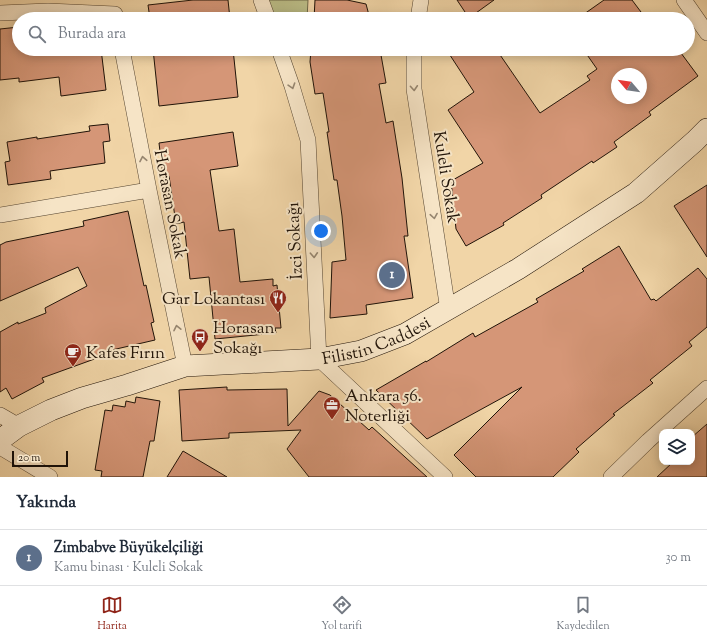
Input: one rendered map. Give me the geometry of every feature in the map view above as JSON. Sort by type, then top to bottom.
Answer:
[{"type":"street","points":[[261,0],[265,12]]},
{"type":"street","points":[[419,12],[421,0]]},
{"type":"street","points":[[684,0],[692,12]]},
{"type":"street","points":[[24,12],[115,11]]},
{"type":"street","points":[[0,13],[12,12]]},
{"type":"street","points":[[695,16],[707,33]]},
{"type":"street","name":"Horasan Sokak","points":[[123,56],[184,366]]},
{"type":"street","name":"İzci Sokağı","points":[[281,56],[308,140],[319,358]]},
{"type":"street","name":"Kuleli Sokak","points":[[414,56],[414,89],[448,310]]},
{"type":"street","name":"Filistin Caddesi","points":[[0,440],[19,426],[51,410],[82,398],[184,366],[319,358],[361,351],[405,334],[518,270],[636,193],[707,129]]},
{"type":"street","points":[[0,215],[149,190]]},
{"type":"street","points":[[319,358],[445,477]]},
{"type":"street","points":[[611,477],[648,441],[707,388]]},
{"type":"street","points":[[0,415],[19,426]]},
{"type":"street","points":[[0,447],[50,477]]},
{"type":"green space","points":[[261,0],[308,0],[307,12],[265,12]]},
{"type":"building","points":[[193,0],[228,0],[229,12],[149,12],[148,5]]},
{"type":"building","points":[[315,0],[347,0],[366,4],[368,12],[314,12]]},
{"type":"building","points":[[457,0],[494,0],[477,12],[465,12]]},
{"type":"building","points":[[604,0],[632,0],[641,12],[587,12]]},
{"type":"building","points":[[12,28],[12,56],[102,56],[106,90],[61,96],[59,77],[19,82],[19,78],[0,80],[0,29]]},
{"type":"building","points":[[154,56],[234,56],[238,97],[159,106]]},
{"type":"building","points":[[310,56],[381,56],[386,83],[379,84],[386,123],[393,121],[402,178],[408,236],[404,236],[413,298],[366,305],[367,314],[330,318],[332,262],[346,260],[342,216],[337,180],[334,180],[323,93],[315,94]]},
{"type":"building","points":[[451,56],[501,56],[540,113],[590,80],[587,76],[597,69],[588,56],[683,56],[698,76],[649,112],[651,115],[614,142],[617,147],[593,163],[592,161],[541,195],[542,198],[503,223],[504,225],[466,246],[456,229],[451,181],[483,163],[448,110],[474,92]]},
{"type":"building","points":[[108,124],[110,141],[103,142],[105,163],[50,171],[51,179],[8,185],[5,162],[10,161],[7,142],[90,131],[89,126]]},
{"type":"building","points":[[233,132],[238,166],[210,170],[219,231],[234,229],[240,282],[273,279],[273,286],[277,285],[281,328],[275,328],[276,333],[215,339],[209,277],[190,279],[184,222],[176,224],[169,176],[163,177],[159,143]]},
{"type":"building","points":[[707,185],[707,257],[674,206]]},
{"type":"building","points":[[128,211],[144,286],[146,285],[154,322],[151,323],[155,340],[99,353],[100,357],[42,378],[44,382],[12,399],[6,388],[0,392],[0,332],[18,322],[18,324],[46,313],[45,308],[87,286],[78,267],[0,301],[0,245],[6,242],[84,226],[83,221]]},
{"type":"building","points":[[619,246],[651,300],[654,299],[656,301],[698,268],[707,279],[707,327],[689,342],[692,346],[650,380],[653,383],[613,414],[615,415],[576,449],[579,452],[553,477],[476,477],[454,455],[522,387],[427,439],[376,390],[473,333],[475,337],[538,302],[536,299],[584,271],[582,269]]},
{"type":"building","points":[[227,387],[227,390],[287,389],[288,426],[319,391],[330,395],[369,430],[372,427],[427,477],[309,477],[287,449],[301,430],[229,433],[229,438],[182,441],[179,390]]},
{"type":"building","points":[[136,397],[160,401],[154,441],[150,441],[143,477],[101,477],[102,471],[95,470],[105,410],[112,411],[113,405],[125,407],[126,401],[135,403]]},
{"type":"building","points":[[707,424],[707,477],[657,477],[670,465],[695,465],[695,434]]},
{"type":"building","points":[[183,451],[227,477],[167,477]]},
{"type":"place","name":"Zimbabve Büyükelçiliği","points":[[392,275]]},
{"type":"place","name":"Gar Lokantası","points":[[278,313]]},
{"type":"place","name":"Horasan Sokağı","points":[[200,352]]},
{"type":"place","name":"Kafes Fırın","points":[[73,367]]},
{"type":"place","name":"Ankara 56. Noterliği","points":[[332,420]]}]
